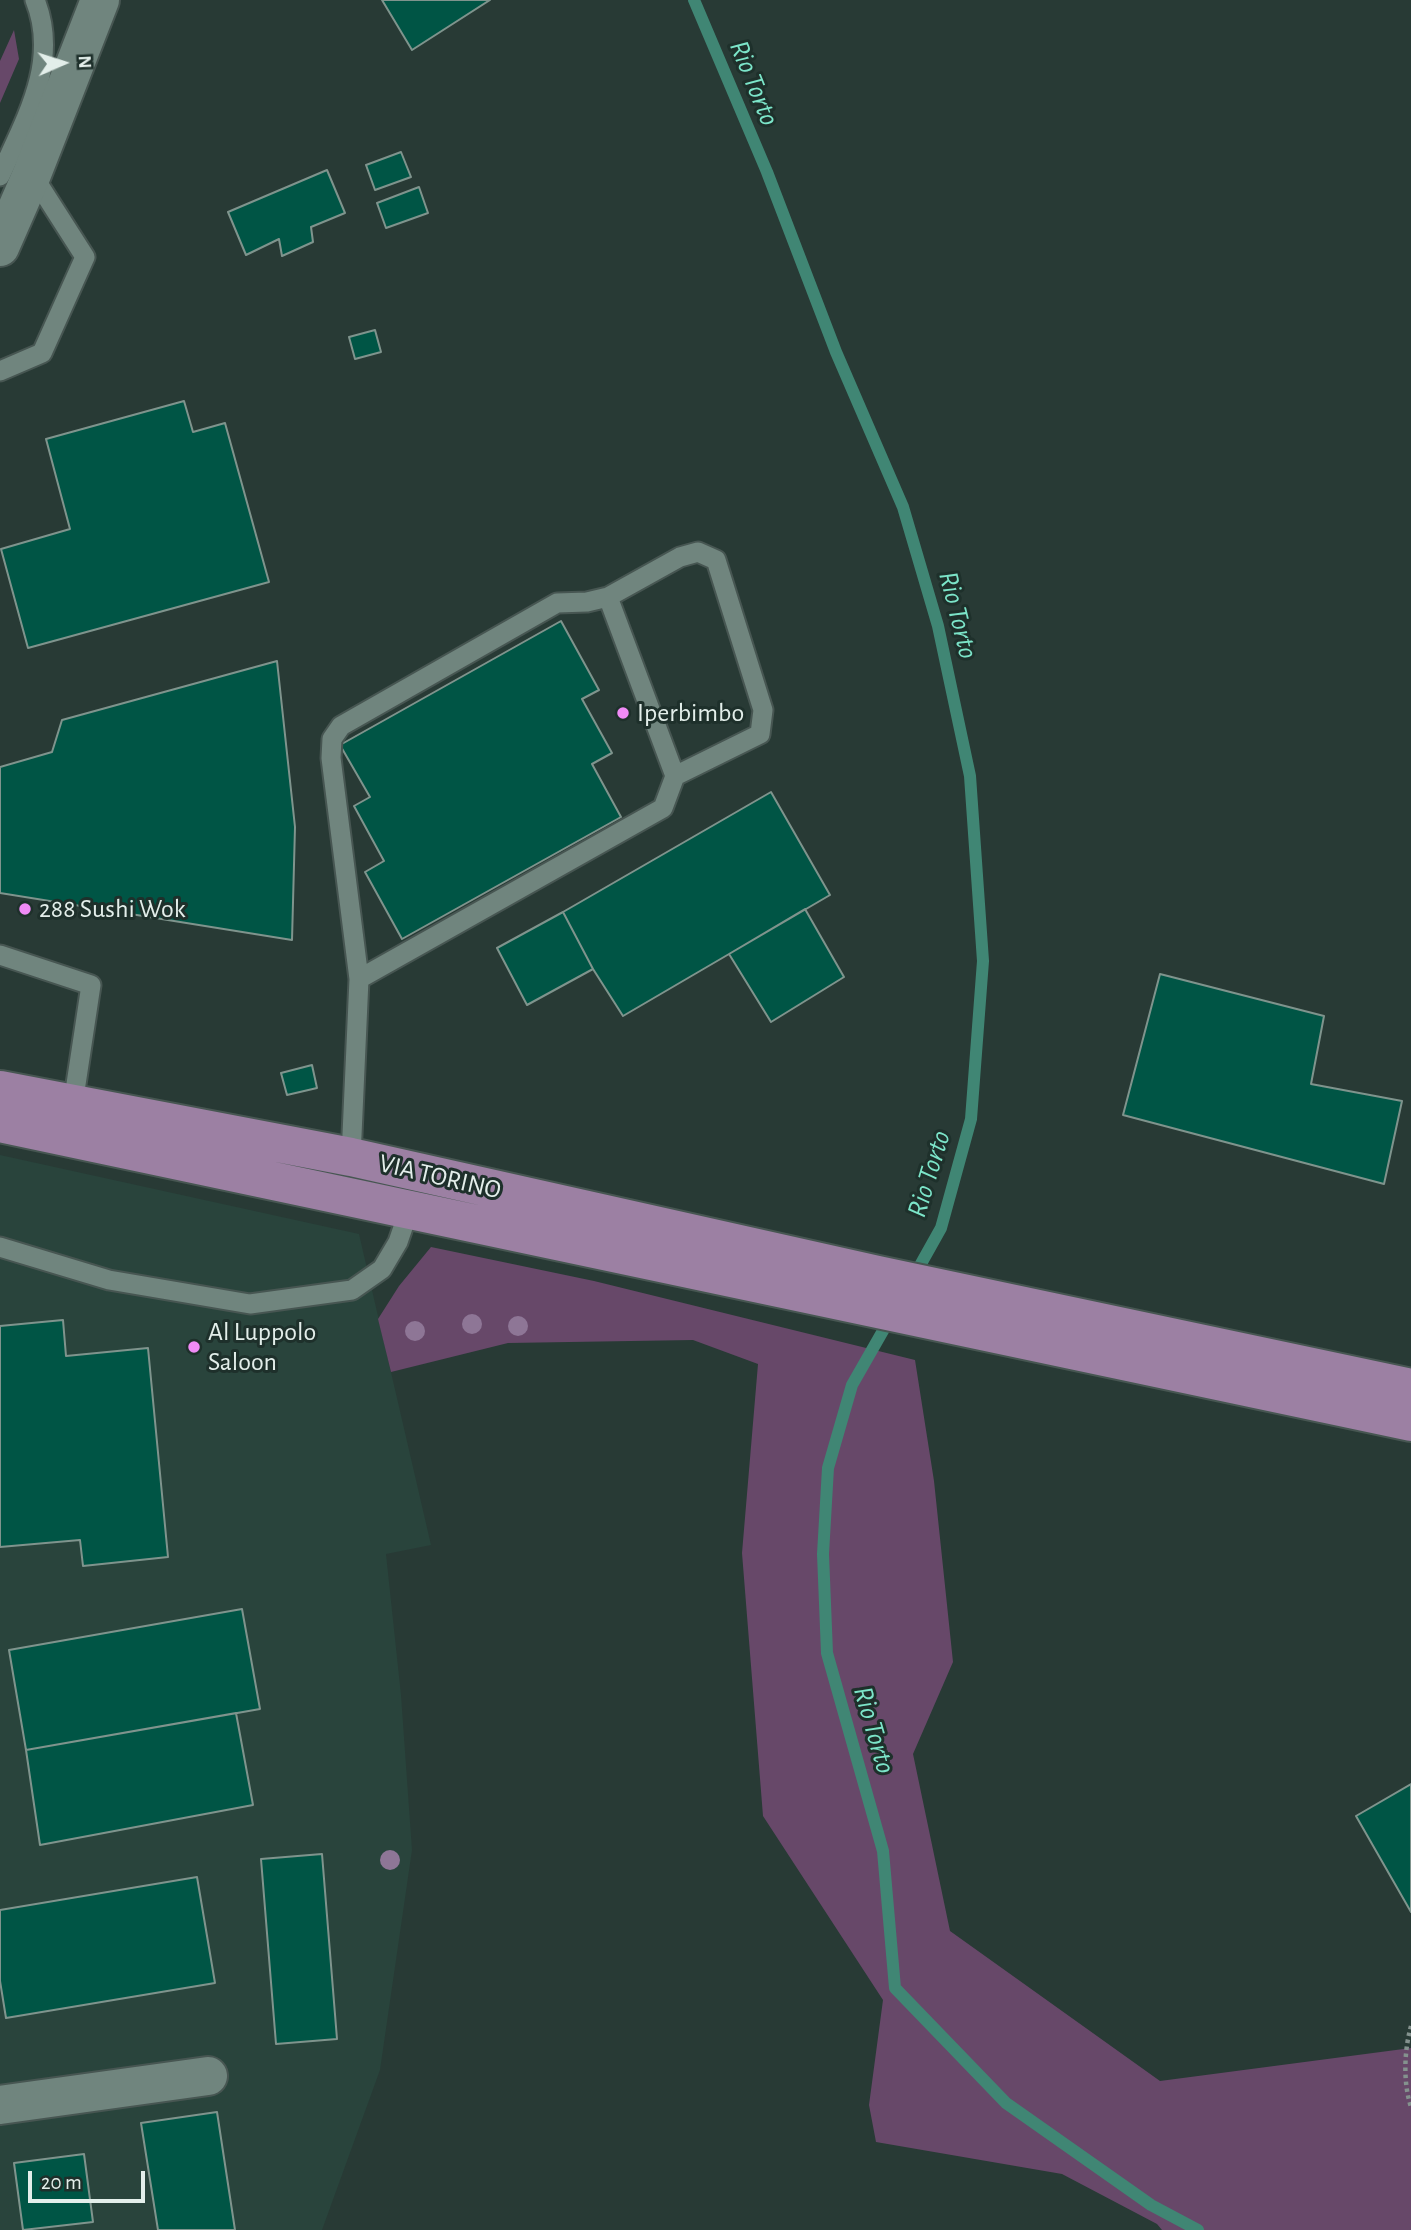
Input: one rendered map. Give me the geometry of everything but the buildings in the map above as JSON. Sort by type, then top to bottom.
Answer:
[{"type":"main road","name":"VIA TORINO","points":[[0,1090],[351,1157],[874,1291]]},
{"type":"main road","points":[[0,1123],[409,1210],[1411,1388]]},
{"type":"main road","points":[[936,1304],[1411,1422]]},
{"type":"street","points":[[0,247],[16,175],[100,0]]},
{"type":"street","points":[[0,2105],[208,2076]]},
{"type":"lane","points":[[0,371],[42,353],[85,257],[16,175],[44,54],[39,11],[35,0]]},
{"type":"lane","points":[[351,1157],[359,979],[331,758],[332,739],[341,726],[557,603],[608,597],[680,557],[698,552],[716,560],[763,710],[760,734],[675,776]]},
{"type":"lane","points":[[359,979],[663,808],[675,776],[608,597]]},
{"type":"lane","points":[[0,955],[91,985],[74,1104]]},
{"type":"lane","points":[[0,1247],[110,1280],[250,1304],[352,1290],[382,1269],[398,1241],[409,1210]]},
{"type":"path","points":[[1411,2026],[1406,2042],[1406,2094],[1411,2107]]},
{"type":"shaded area","points":[[14,30],[19,59],[0,103],[0,61]]},
{"type":"shaded area","points":[[0,1155],[359,1234],[431,1545],[386,1554],[401,1695],[412,1850],[380,2070],[322,2230],[0,2230]]},
{"type":"shaded area","points":[[431,1247],[594,1281],[915,1360],[934,1481],[953,1662],[913,1754],[950,1931],[1160,2081],[1411,2048],[1411,2230],[1162,2230],[1157,2224],[1062,2174],[876,2142],[869,2105],[883,2000],[763,1816],[742,1553],[758,1364],[693,1340],[508,1343],[391,1372],[378,1319],[399,1286]]},
{"type":"waterway","name":"Rio Torto","points":[[694,0],[767,172],[836,352],[903,507],[938,626],[970,776],[983,961],[971,1119],[941,1228],[913,1278]]},
{"type":"waterway","name":"Rio Torto","points":[[892,1315],[852,1385],[828,1468],[823,1554],[827,1653],[883,1851],[895,1988],[1006,2103],[1151,2205],[1198,2230]]},
{"type":"place","name":"Iperbimbo","points":[[623,713]]},
{"type":"place","name":"288 Sushi Wok","points":[[25,909]]},
{"type":"place","name":"Al Luppolo Saloon","points":[[194,1347]]}]
